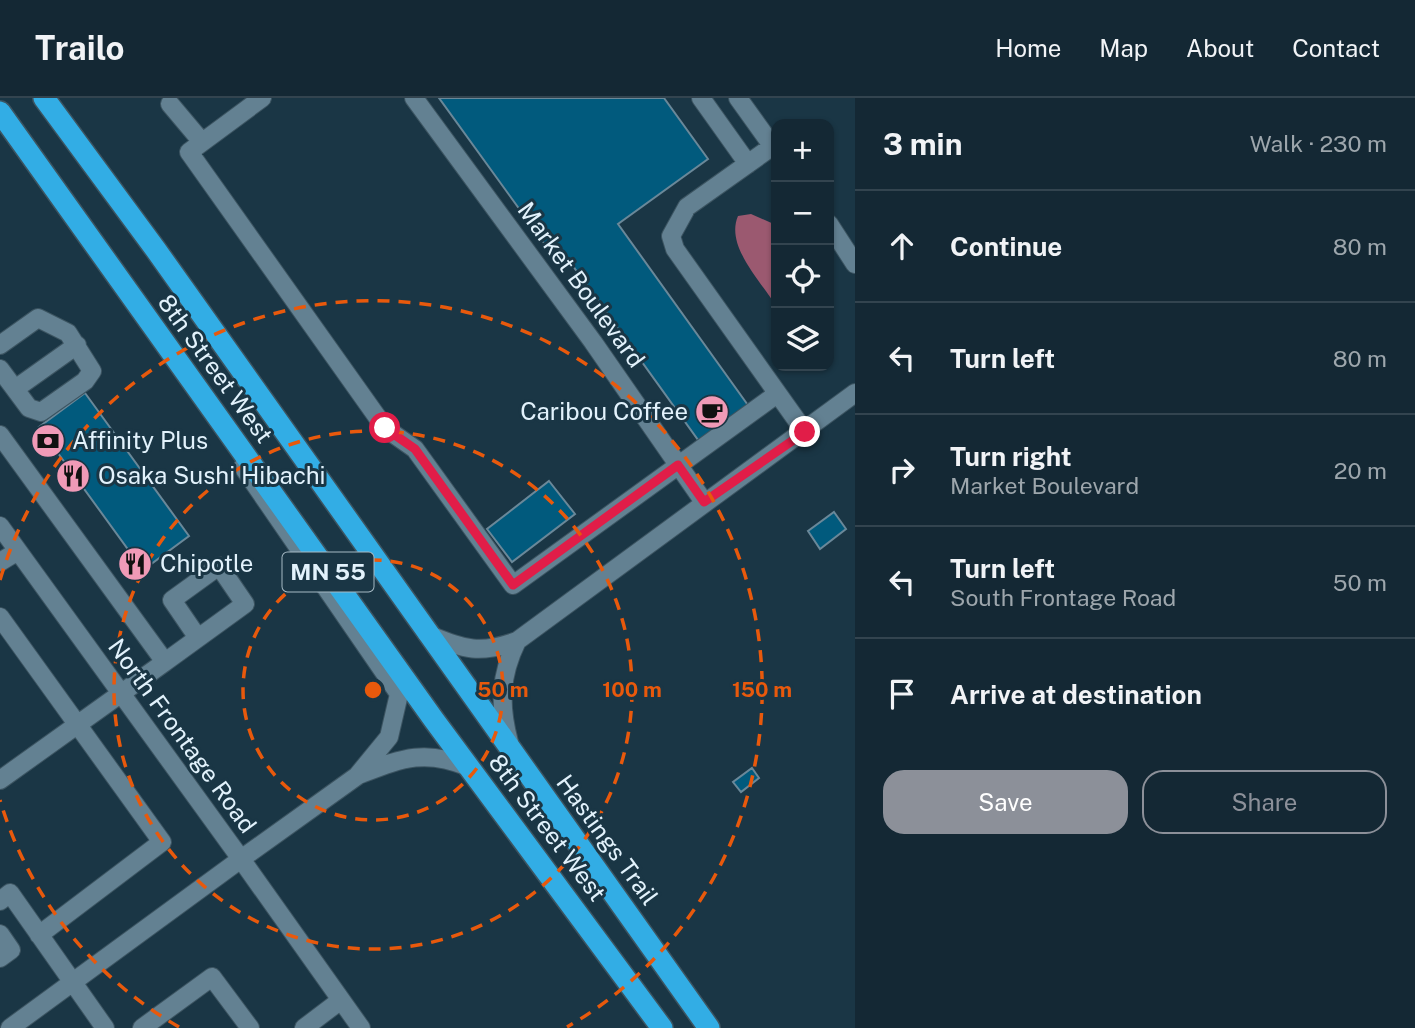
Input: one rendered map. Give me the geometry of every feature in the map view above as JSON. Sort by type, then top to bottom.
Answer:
[{"type":"highway","name":"8th Street West","points":[[44,98],[156,250],[461,682]]},
{"type":"highway","name":"8th Street West","points":[[0,112],[469,767],[662,1028]]},
{"type":"highway","name":"Hastings Trail","points":[[461,682],[709,1028]]},
{"type":"street","points":[[195,147],[262,98]]},
{"type":"street","name":"Market Boulevard","points":[[414,98],[704,502]]},
{"type":"street","points":[[701,98],[748,164]]},
{"type":"street","points":[[738,98],[771,143]]},
{"type":"street","points":[[171,100],[195,147],[385,428],[415,449],[513,585],[777,394]]},
{"type":"street","points":[[771,151],[687,207],[671,236],[674,248],[805,432]]},
{"type":"street","points":[[834,232],[855,264]]},
{"type":"street","points":[[0,345],[38,318],[59,327],[77,345],[92,371],[90,376],[41,412],[29,408],[0,369]]},
{"type":"street","points":[[15,389],[77,345]]},
{"type":"street","name":"North Frontage Road","points":[[0,526],[241,859],[358,776],[389,737],[398,707],[396,685],[257,490],[193,383]]},
{"type":"street","points":[[427,634],[475,649],[490,650],[517,641],[855,393]]},
{"type":"street","points":[[0,435],[165,662]]},
{"type":"street","points":[[0,562],[18,551]]},
{"type":"street","points":[[0,617],[162,842],[39,936]]},
{"type":"street","points":[[0,780],[198,638]]},
{"type":"street","points":[[512,753],[500,696],[508,661],[517,641]]},
{"type":"street","name":"North Frontage Road","points":[[358,776],[416,756],[444,757],[469,767]]},
{"type":"street","points":[[10,1028],[241,859],[361,1028]]},
{"type":"street","points":[[0,901],[10,893],[105,1028]]},
{"type":"street","points":[[0,934],[11,950],[0,958]]},
{"type":"street","points":[[142,1028],[212,977],[250,1028]]},
{"type":"street","points":[[304,1028],[341,1000]]},
{"type":"shaded area","points":[[751,214],[771,223],[771,299],[740,251],[735,227],[738,216]]},
{"type":"building","points":[[439,98],[664,98],[708,159],[618,224],[750,408],[701,444],[570,262],[562,268]]},
{"type":"building","points":[[85,393],[189,536],[143,570],[39,427]]},
{"type":"building","points":[[549,481],[575,514],[512,562],[487,529]]},
{"type":"building","points":[[834,512],[846,529],[820,549],[808,531]]},
{"type":"building","points":[[752,768],[759,778],[741,792],[733,782]]},
{"type":"place","name":"Caribou Coffee","points":[[712,412]]},
{"type":"place","name":"Affinity Plus","points":[[48,441]]},
{"type":"place","name":"Osaka Sushi Hibachi","points":[[73,476]]},
{"type":"place","name":"Chipotle","points":[[135,564]]},
{"type":"route","points":[[385,428],[389,434],[415,449],[513,585],[678,465],[704,502],[805,432]]}]
